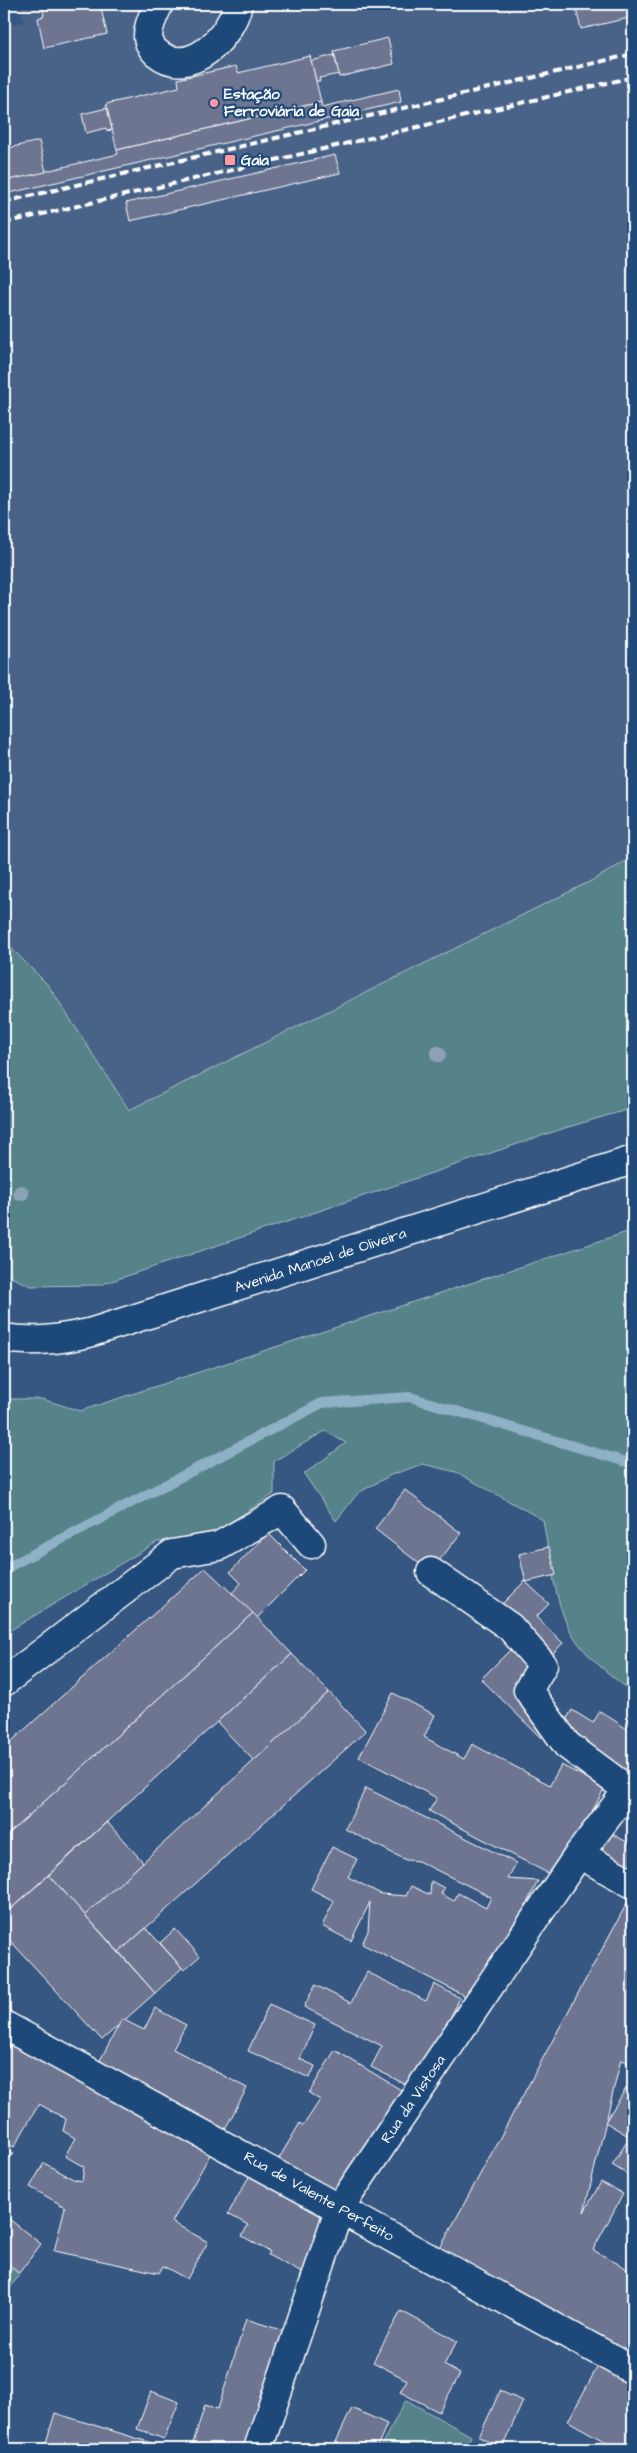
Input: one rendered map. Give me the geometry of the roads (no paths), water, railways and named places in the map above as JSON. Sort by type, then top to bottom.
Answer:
[{"type":"street","points":[[159,4],[151,22],[148,39],[154,51],[168,62],[184,61],[201,54],[219,42],[235,18],[238,4]]},
{"type":"street","name":"Avenida Manoel de Oliveira","points":[[4,1338],[37,1341],[62,1339],[90,1333],[633,1160]]},
{"type":"street","points":[[4,1682],[172,1554],[219,1546],[282,1510],[311,1544]]},
{"type":"street","points":[[431,1572],[510,1627],[543,1665],[528,1690],[567,1745],[631,1787]]},
{"type":"street","name":"Rua da Vistosa","points":[[258,2449],[340,2207],[578,1854],[631,1787]]},
{"type":"street","points":[[578,1854],[633,1884]]},
{"type":"street","name":"Rua de Valente Perfeito","points":[[4,2024],[340,2207],[633,2370]]},
{"type":"waterway","points":[[4,1573],[12,1565],[322,1403],[410,1397],[633,1464]]},
{"type":"railway","points":[[4,202],[633,54]]},
{"type":"railway","points":[[4,223],[633,77]]},
{"type":"place","name":"Estação Ferroviária de Gaia","points":[[214,103]]},
{"type":"place","name":"Gaia","points":[[230,160]]}]
